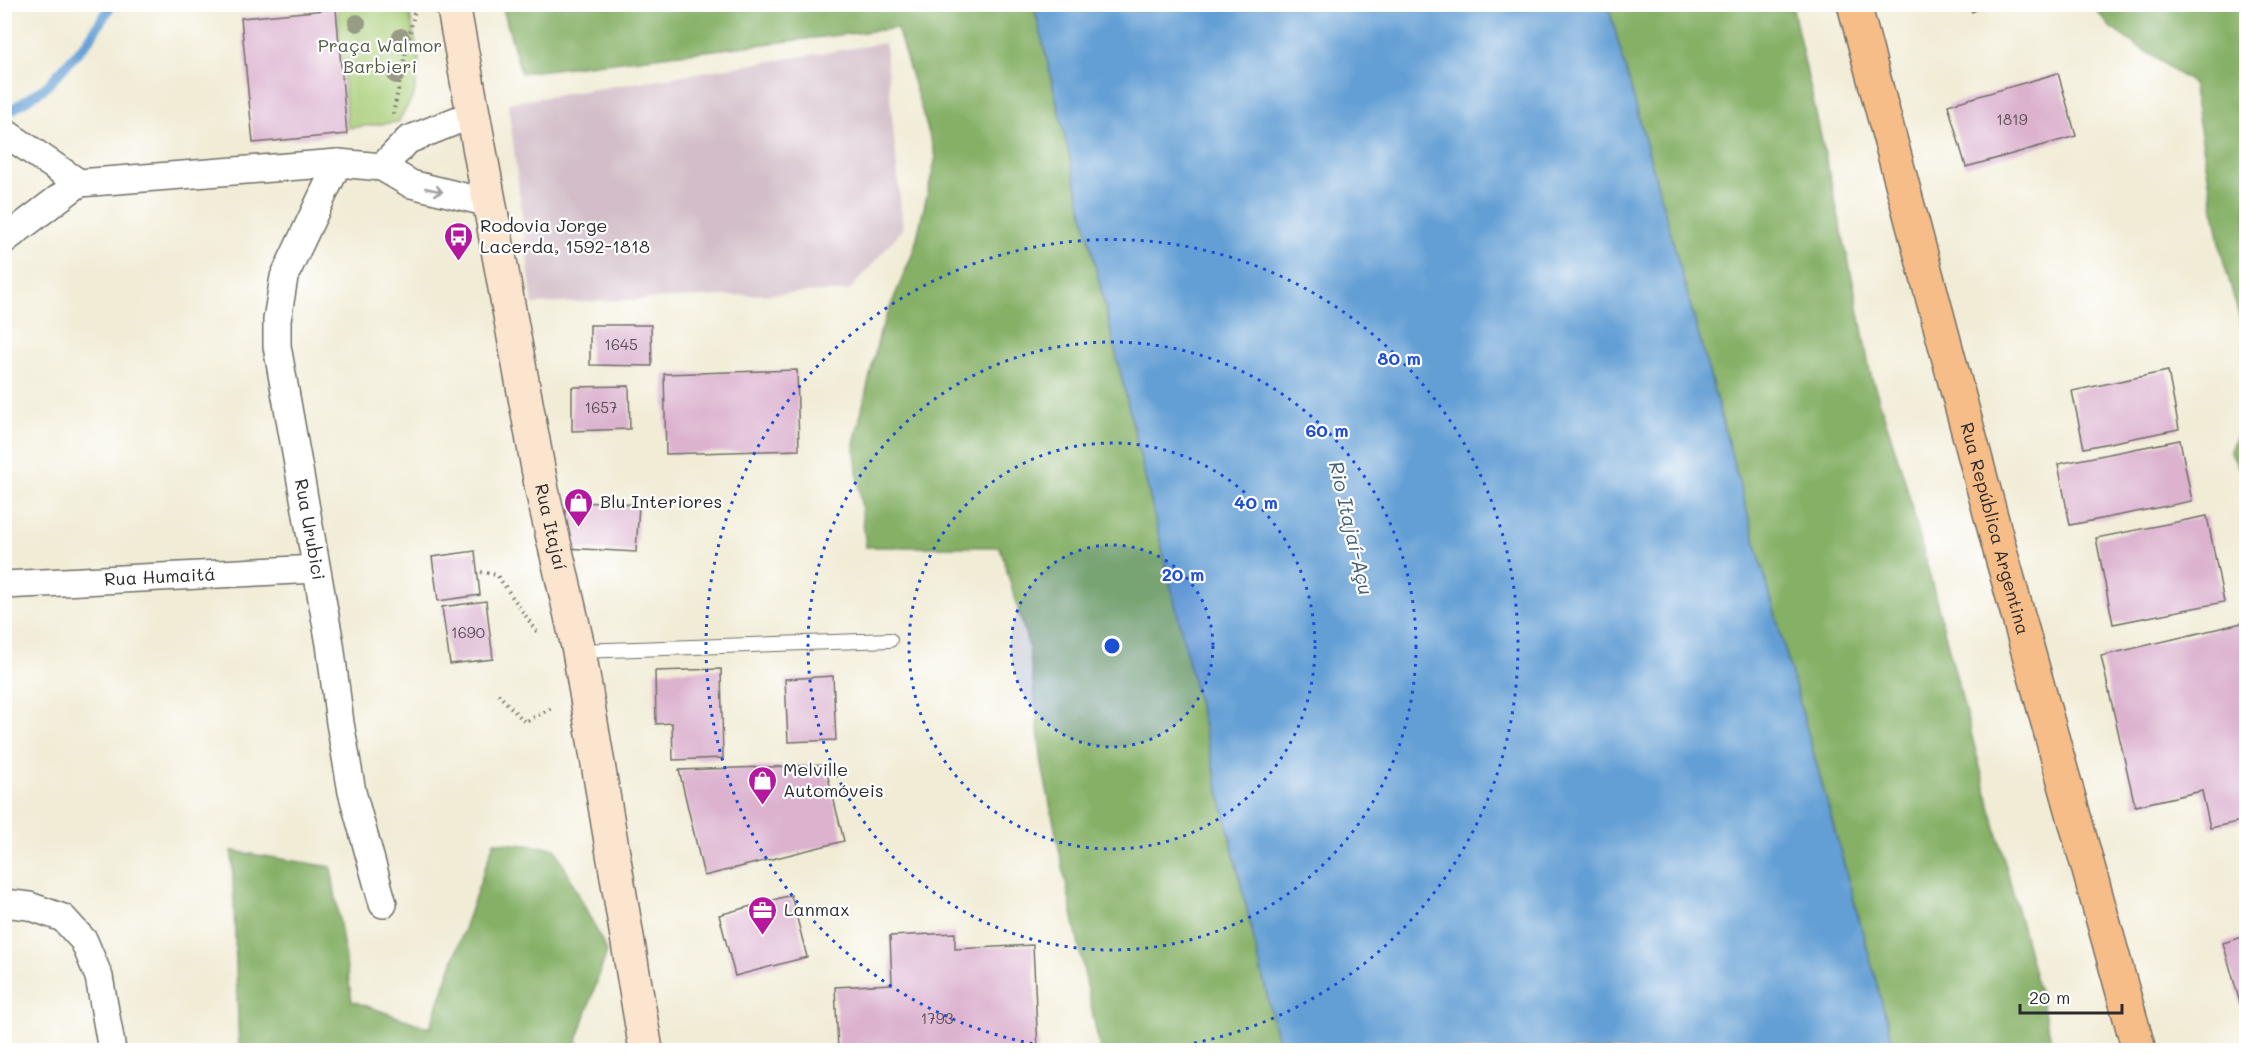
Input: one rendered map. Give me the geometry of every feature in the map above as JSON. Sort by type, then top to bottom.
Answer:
[{"type":"main road","name":"Rua Itajaí","points":[[453,4],[542,490],[579,651],[646,1050]]},
{"type":"main road","name":"Rua República Argentina","points":[[1854,4],[1993,525],[2139,1050]]},
{"type":"street","points":[[382,167],[408,140],[473,114]]},
{"type":"street","points":[[4,132],[79,183]]},
{"type":"street","points":[[4,240],[79,183],[339,164],[382,167],[411,184],[489,203]]},
{"type":"street","name":"Rua Urubici","points":[[339,164],[284,277],[277,320],[277,346],[330,644],[352,792],[383,904]]},
{"type":"street","name":"Rua Humaitá","points":[[4,585],[316,568]]},
{"type":"street","points":[[4,903],[29,906],[63,918],[84,941],[99,977],[112,1050]]},
{"type":"lane","points":[[579,651],[890,640]]},
{"type":"path","points":[[382,167],[416,4]]},
{"type":"path","points":[[481,572],[497,575],[539,635]]},
{"type":"path","points":[[498,694],[525,722],[552,708]]},
{"type":"shaded area","points":[[885,43],[903,229],[849,291],[533,304],[508,103]]},
{"type":"green space","name":"Praça Walmor Barbieri","points":[[337,5],[408,5],[419,60],[414,95],[398,122],[348,128]]},
{"type":"green space","points":[[502,5],[1034,5],[1280,1050],[1100,1050],[1042,765],[1029,647],[1000,547],[866,547],[854,444],[880,332],[914,250],[936,157],[897,28],[521,73]]},
{"type":"green space","points":[[1608,5],[1792,5],[1855,291],[1870,372],[1904,477],[2054,1050],[1895,1050]]},
{"type":"green space","points":[[2092,5],[2246,5],[2246,341],[2222,255],[2192,83],[2111,28]]},
{"type":"green space","points":[[2246,412],[2246,482],[2230,451]]},
{"type":"green space","points":[[494,842],[555,848],[607,951],[574,1050],[239,1050],[232,851],[331,867],[352,1001],[430,1028]]},
{"type":"water","name":"Rio Itajaí-Açu","points":[[1034,5],[1608,5],[1895,1050],[1280,1050]]},
{"type":"building","points":[[1968,4],[1988,4],[1972,12]]},
{"type":"building","points":[[336,9],[347,134],[253,143],[241,18]]},
{"type":"building","points":[[2058,73],[2076,136],[1966,167],[1948,105]]},
{"type":"building","points":[[590,325],[651,325],[652,366],[590,365]]},
{"type":"building","points":[[797,370],[799,450],[666,454],[664,374]]},
{"type":"building","points":[[2168,371],[2179,429],[2084,448],[2072,391]]},
{"type":"building","points":[[629,386],[630,429],[572,431],[572,387]]},
{"type":"building","points":[[2180,440],[2192,501],[2070,525],[2058,464]]},
{"type":"building","points":[[581,502],[639,505],[636,552],[565,548],[566,510]]},
{"type":"building","points":[[2207,516],[2224,602],[2113,624],[2096,538]]},
{"type":"building","points":[[475,551],[480,595],[438,601],[432,557]]},
{"type":"building","points":[[486,601],[493,659],[450,664],[442,607]]},
{"type":"building","points":[[2246,622],[2246,820],[2210,828],[2202,791],[2135,806],[2101,656]]},
{"type":"building","points":[[721,669],[723,758],[673,760],[672,723],[656,724],[655,671]]},
{"type":"building","points":[[833,676],[836,740],[788,742],[785,679]]},
{"type":"building","name":"Melville Automóveis","points":[[825,765],[844,841],[704,876],[679,770]]},
{"type":"building","name":"Lanmax","points":[[791,895],[807,957],[735,976],[719,915]]},
{"type":"building","points":[[955,933],[955,949],[1033,945],[1038,1050],[838,1050],[835,987],[892,984],[890,936]]},
{"type":"building","points":[[2246,936],[2246,1024],[2223,943]]},
{"type":"waterway","points":[[4,115],[46,87],[88,41],[112,4]]},
{"type":"place","name":"Rodovia Jorge Lacerda, 1592-1818","points":[[459,262]]},
{"type":"place","name":"Blu Interiores","points":[[579,528]]},
{"type":"place","name":"Melville Automóveis","points":[[762,806]]},
{"type":"place","name":"Lanmax","points":[[763,936]]}]
